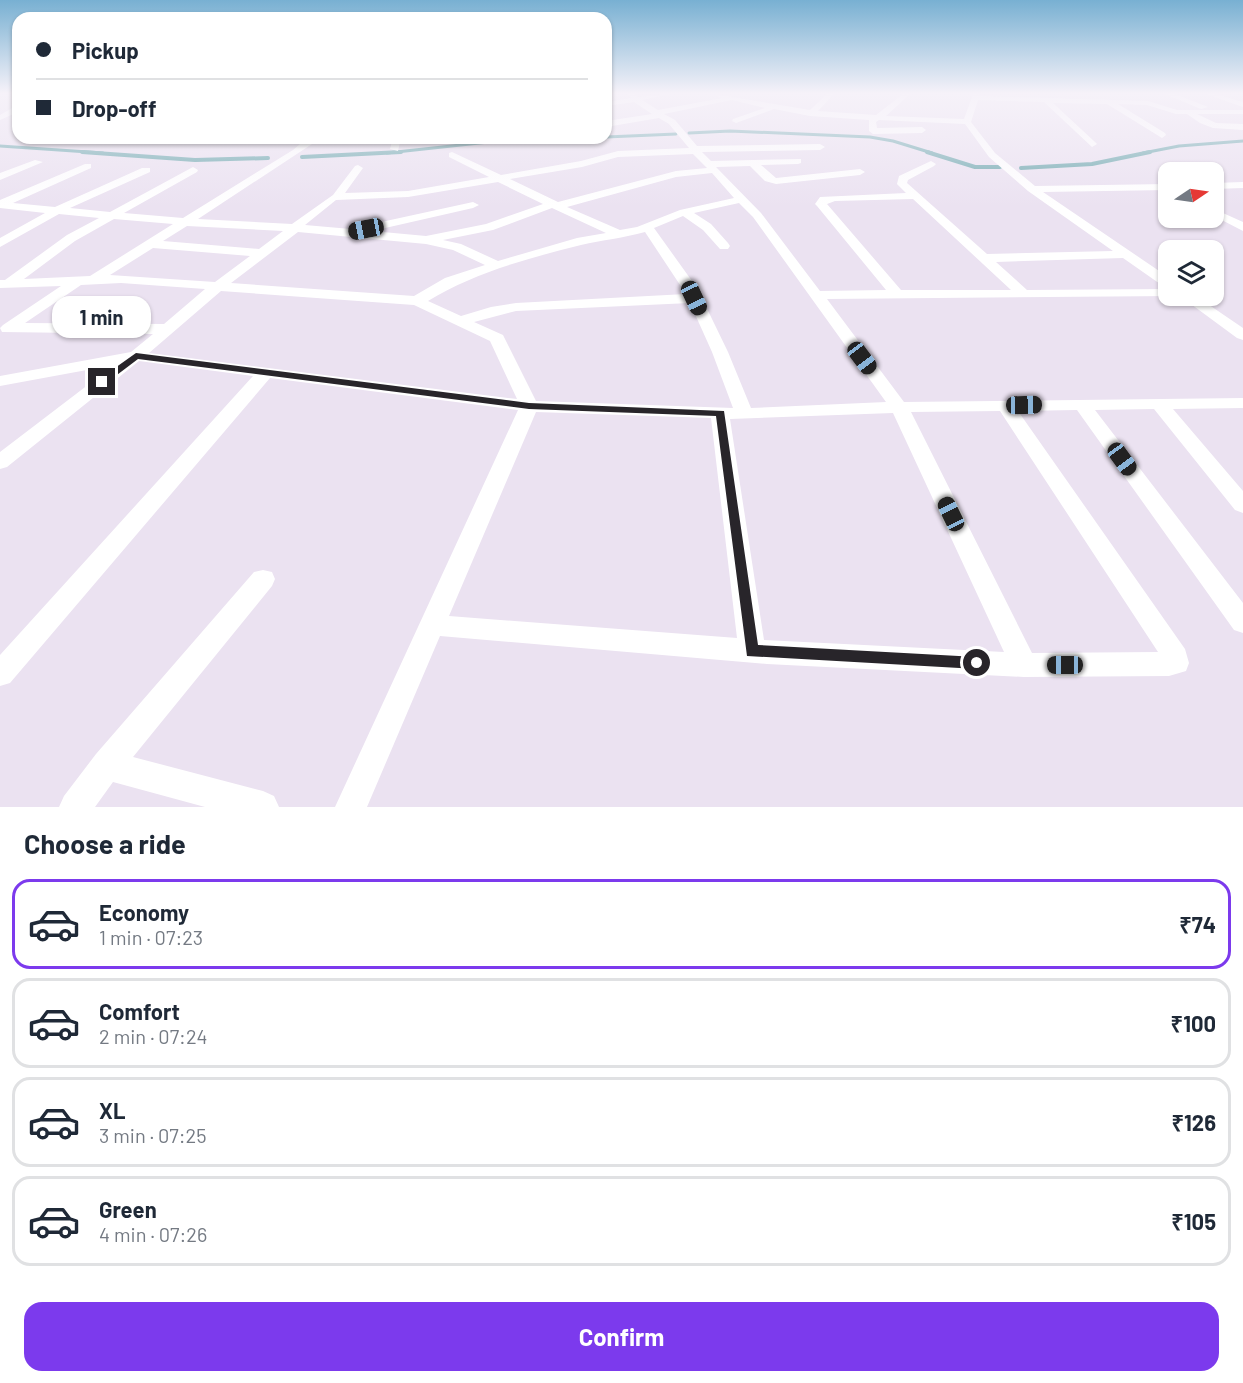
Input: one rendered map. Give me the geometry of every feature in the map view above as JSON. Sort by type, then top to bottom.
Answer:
[{"type":"street","points":[[680,132],[743,199],[818,295],[899,406],[1024,665]]},
{"type":"street","points":[[974,132],[992,155],[1032,189],[1158,276]]},
{"type":"street","points":[[1079,132],[1092,144]]},
{"type":"street","points":[[1157,132],[1162,135]]},
{"type":"street","points":[[93,280],[296,152],[305,144]]},
{"type":"street","points":[[337,153],[342,144]]},
{"type":"street","points":[[368,152],[371,144]]},
{"type":"street","points":[[395,149],[396,144]]},
{"type":"street","points":[[426,240],[489,227],[524,213],[671,175],[703,158],[820,147]]},
{"type":"street","points":[[337,196],[408,194],[618,154],[753,163],[798,161]]},
{"type":"street","points":[[703,158],[782,154]]},
{"type":"street","points":[[452,155],[617,233]]},
{"type":"street","points":[[0,177],[38,162]]},
{"type":"street","points":[[753,163],[769,179],[776,182],[860,172]]},
{"type":"street","points":[[931,164],[901,180],[914,196],[1024,294]]},
{"type":"street","points":[[0,205],[88,166]]},
{"type":"street","points":[[0,462],[136,356],[218,286],[337,196],[358,168]]},
{"type":"street","points":[[0,243],[59,209],[146,170]]},
{"type":"street","points":[[4,284],[112,213],[193,170]]},
{"type":"street","points":[[1224,186],[1243,185]]},
{"type":"street","points":[[1032,189],[1158,187]]},
{"type":"street","points":[[897,295],[821,204],[824,199],[835,198],[914,196]]},
{"type":"street","points":[[417,301],[450,281],[541,252],[617,233],[648,228],[684,212],[743,199]]},
{"type":"street","points":[[348,232],[473,204]]},
{"type":"street","points":[[0,205],[112,213],[184,222],[295,228],[426,240],[457,247],[497,266]]},
{"type":"street","points":[[684,212],[707,227],[724,246]]},
{"type":"street","points":[[1224,217],[1243,227]]},
{"type":"street","points":[[648,228],[690,288],[720,352],[744,414]]},
{"type":"street","points":[[148,244],[262,253]]},
{"type":"street","points":[[984,258],[1128,254]]},
{"type":"street","points":[[4,284],[121,279],[417,301],[497,338],[529,406],[351,807]]},
{"type":"street","points":[[4,331],[77,281]]},
{"type":"street","points":[[818,295],[1158,293]]},
{"type":"street","points":[[461,321],[491,311],[516,307],[694,298]]},
{"type":"street","points":[[1201,306],[1243,335]]},
{"type":"street","points":[[4,331],[167,329]]},
{"type":"street","points":[[0,381],[136,356],[529,406],[744,414],[899,406],[1243,403]]},
{"type":"street","points":[[0,674],[265,373]]},
{"type":"street","points":[[1159,404],[1243,505]]},
{"type":"street","points":[[432,625],[752,651],[1024,665],[1176,663],[1176,657],[1005,405]]},
{"type":"street","points":[[1082,405],[1243,622]]},
{"type":"street","points":[[720,413],[752,651]]},
{"type":"street","points":[[75,807],[107,765],[263,579]]},
{"type":"street","points":[[107,765],[263,807]]},
{"type":"waterway","points":[[689,133],[716,132]]},
{"type":"waterway","points":[[745,132],[870,137],[893,141],[932,153]]},
{"type":"waterway","points":[[612,137],[676,134]]},
{"type":"waterway","points":[[1143,153],[1179,146],[1243,141]]},
{"type":"waterway","points":[[392,152],[470,144]]},
{"type":"waterway","points":[[0,146],[103,153]]},
{"type":"waterway","points":[[82,152],[195,160],[268,158]]},
{"type":"waterway","points":[[302,157],[392,152]]},
{"type":"waterway","points":[[387,153],[392,152]]},
{"type":"waterway","points":[[392,152],[401,152]]},
{"type":"waterway","points":[[927,152],[975,167],[1000,167]]},
{"type":"waterway","points":[[1021,168],[1092,164],[1150,152]]},
{"type":"route","points":[[102,382],[136,356],[529,406],[720,413],[752,651],[977,663]]}]
